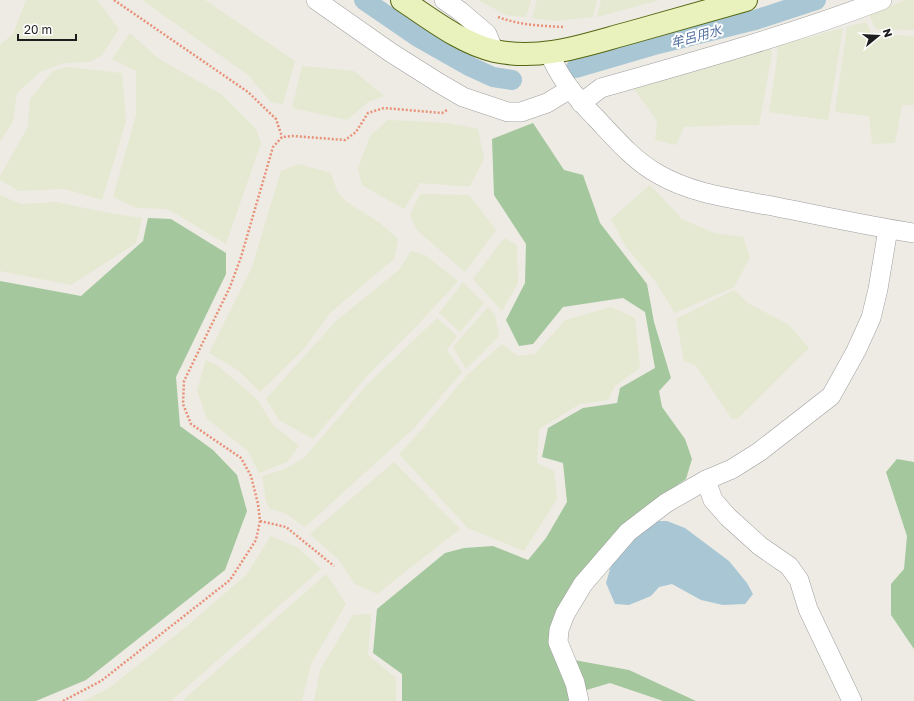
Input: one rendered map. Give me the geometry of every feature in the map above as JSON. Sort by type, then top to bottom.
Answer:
[{"type":"street","points":[[402,0],[462,38],[494,51],[524,55],[550,54],[579,47],[746,0]]},
{"type":"street","points":[[444,0],[460,11],[486,34],[494,51]]},
{"type":"street","points":[[319,1],[402,60],[463,97],[508,112],[522,112],[548,103],[744,48],[828,21],[882,0]]},
{"type":"street","points":[[550,54],[554,63],[576,96],[632,156],[657,174],[683,187],[727,198],[914,233]]},
{"type":"street","points":[[579,701],[575,683],[558,642],[559,630],[565,614],[583,584],[628,532],[666,503],[706,480],[732,469],[759,452],[831,396],[856,351],[871,318],[878,289],[888,229]]},
{"type":"street","points":[[706,480],[713,500],[728,517],[760,546],[789,566],[799,580],[808,609],[852,701]]},
{"type":"path","points":[[114,0],[248,92],[276,119],[282,137]]},
{"type":"path","points":[[493,14],[506,20],[534,26],[571,26]]},
{"type":"path","points":[[63,701],[101,681],[230,580],[256,540],[260,521],[258,504],[251,476],[241,458],[191,424],[183,404],[184,381],[230,287],[273,147],[282,137],[293,136],[345,140],[356,132],[368,113],[384,108],[442,114],[463,97]]},
{"type":"path","points":[[260,521],[286,527],[334,566]]},
{"type":"green space","points":[[26,0],[97,0],[119,29],[101,56],[90,62],[64,63],[40,72],[17,93],[13,121],[0,142],[0,45],[13,34]]},
{"type":"green space","points":[[142,0],[205,0],[295,61],[283,104],[271,102],[248,75]]},
{"type":"green space","points":[[478,0],[531,0],[526,17],[506,15]]},
{"type":"green space","points":[[537,0],[597,0],[593,17],[554,21],[532,18]]},
{"type":"green space","points":[[601,0],[660,0],[597,17]]},
{"type":"green space","points":[[905,0],[914,0],[914,30],[876,29],[869,15]]},
{"type":"green space","points":[[866,22],[872,34],[914,36],[914,105],[902,105],[895,143],[872,144],[869,116],[835,112],[847,27]]},
{"type":"green space","points":[[843,28],[828,120],[769,112],[778,52],[776,46]]},
{"type":"green space","points":[[130,33],[159,59],[221,94],[256,129],[261,143],[226,244],[168,209],[136,208],[113,197],[136,115],[136,71],[112,59]]},
{"type":"green space","points":[[770,47],[772,54],[759,125],[684,127],[676,145],[655,140],[657,121],[634,89]]},
{"type":"green space","points":[[302,66],[354,71],[384,96],[368,102],[347,120],[292,108]]},
{"type":"green space","points":[[66,67],[122,73],[126,121],[102,200],[65,189],[19,191],[0,180],[0,176],[28,127],[30,99],[53,71]]},
{"type":"green space","points":[[388,120],[448,123],[478,129],[484,159],[470,186],[420,183],[404,209],[362,185],[358,168],[370,136]]},
{"type":"green space","points":[[533,123],[564,170],[583,175],[600,223],[647,284],[654,322],[671,378],[659,391],[662,407],[685,439],[692,459],[686,479],[647,506],[555,628],[574,660],[629,670],[696,701],[663,701],[610,683],[583,691],[580,701],[402,701],[402,674],[373,653],[377,609],[445,553],[464,548],[493,546],[528,560],[546,538],[567,502],[563,463],[542,457],[548,428],[583,408],[617,403],[620,388],[655,368],[645,312],[623,298],[563,307],[533,344],[519,346],[506,320],[525,283],[526,244],[494,195],[492,139]]},
{"type":"green space","points":[[298,164],[331,173],[337,191],[347,202],[380,223],[398,239],[394,259],[330,313],[304,349],[260,392],[239,371],[209,353],[252,267],[281,171]]},
{"type":"green space","points":[[650,185],[682,219],[714,233],[743,237],[750,258],[734,287],[675,313],[655,281],[626,247],[611,219]]},
{"type":"green space","points":[[420,194],[469,195],[496,230],[465,272],[417,230],[410,215]]},
{"type":"green space","points":[[0,195],[21,204],[56,202],[142,218],[136,243],[71,285],[0,271]]},
{"type":"green space","points":[[148,218],[171,219],[226,253],[226,274],[176,377],[180,426],[213,450],[237,475],[247,511],[225,570],[86,680],[36,701],[0,701],[0,281],[81,296],[143,241]]},
{"type":"green space","points":[[504,238],[517,245],[518,283],[502,311],[473,279]]},
{"type":"green space","points":[[411,251],[425,255],[458,281],[365,378],[313,439],[279,420],[266,399],[336,321],[399,270]]},
{"type":"green space","points":[[463,282],[484,303],[460,332],[439,313]]},
{"type":"green space","points":[[734,290],[748,303],[789,325],[809,348],[737,419],[732,419],[696,366],[684,361],[676,319]]},
{"type":"green space","points":[[488,307],[495,315],[499,336],[466,369],[453,347]]},
{"type":"green space","points":[[611,307],[635,318],[640,368],[615,386],[608,400],[580,404],[539,429],[537,463],[554,471],[557,499],[524,551],[468,528],[399,454],[417,435],[467,375],[502,344],[518,356],[535,354],[565,320]]},
{"type":"green space","points":[[437,318],[457,336],[447,350],[462,372],[413,429],[305,527],[285,513],[270,509],[266,501],[262,476],[285,469],[304,458],[367,385]]},
{"type":"green space","points":[[206,360],[218,366],[257,399],[273,425],[299,446],[287,462],[259,473],[248,451],[207,419],[197,390]]},
{"type":"green space","points":[[897,459],[914,462],[914,649],[891,615],[891,584],[904,569],[907,536],[886,472]]},
{"type":"green space","points":[[394,462],[460,529],[377,594],[355,584],[338,559],[310,534]]},
{"type":"green space","points":[[271,536],[298,548],[321,569],[171,701],[84,701],[109,688],[187,626],[246,575]]},
{"type":"green space","points":[[326,574],[346,604],[311,664],[302,701],[182,701]]},
{"type":"green space","points":[[371,614],[368,655],[396,678],[396,701],[314,701],[320,670],[353,615]]},
{"type":"water","points":[[654,521],[667,521],[685,528],[729,561],[747,583],[753,594],[745,604],[723,605],[701,600],[672,584],[659,587],[651,596],[629,605],[615,604],[606,583],[612,562],[638,532]]},
{"type":"waterway","name":"牟呂用水","points":[[364,0],[418,37],[471,67],[493,77],[512,80]]},
{"type":"waterway","name":"牟呂用水","points":[[576,68],[658,44],[755,20],[816,0]]}]
